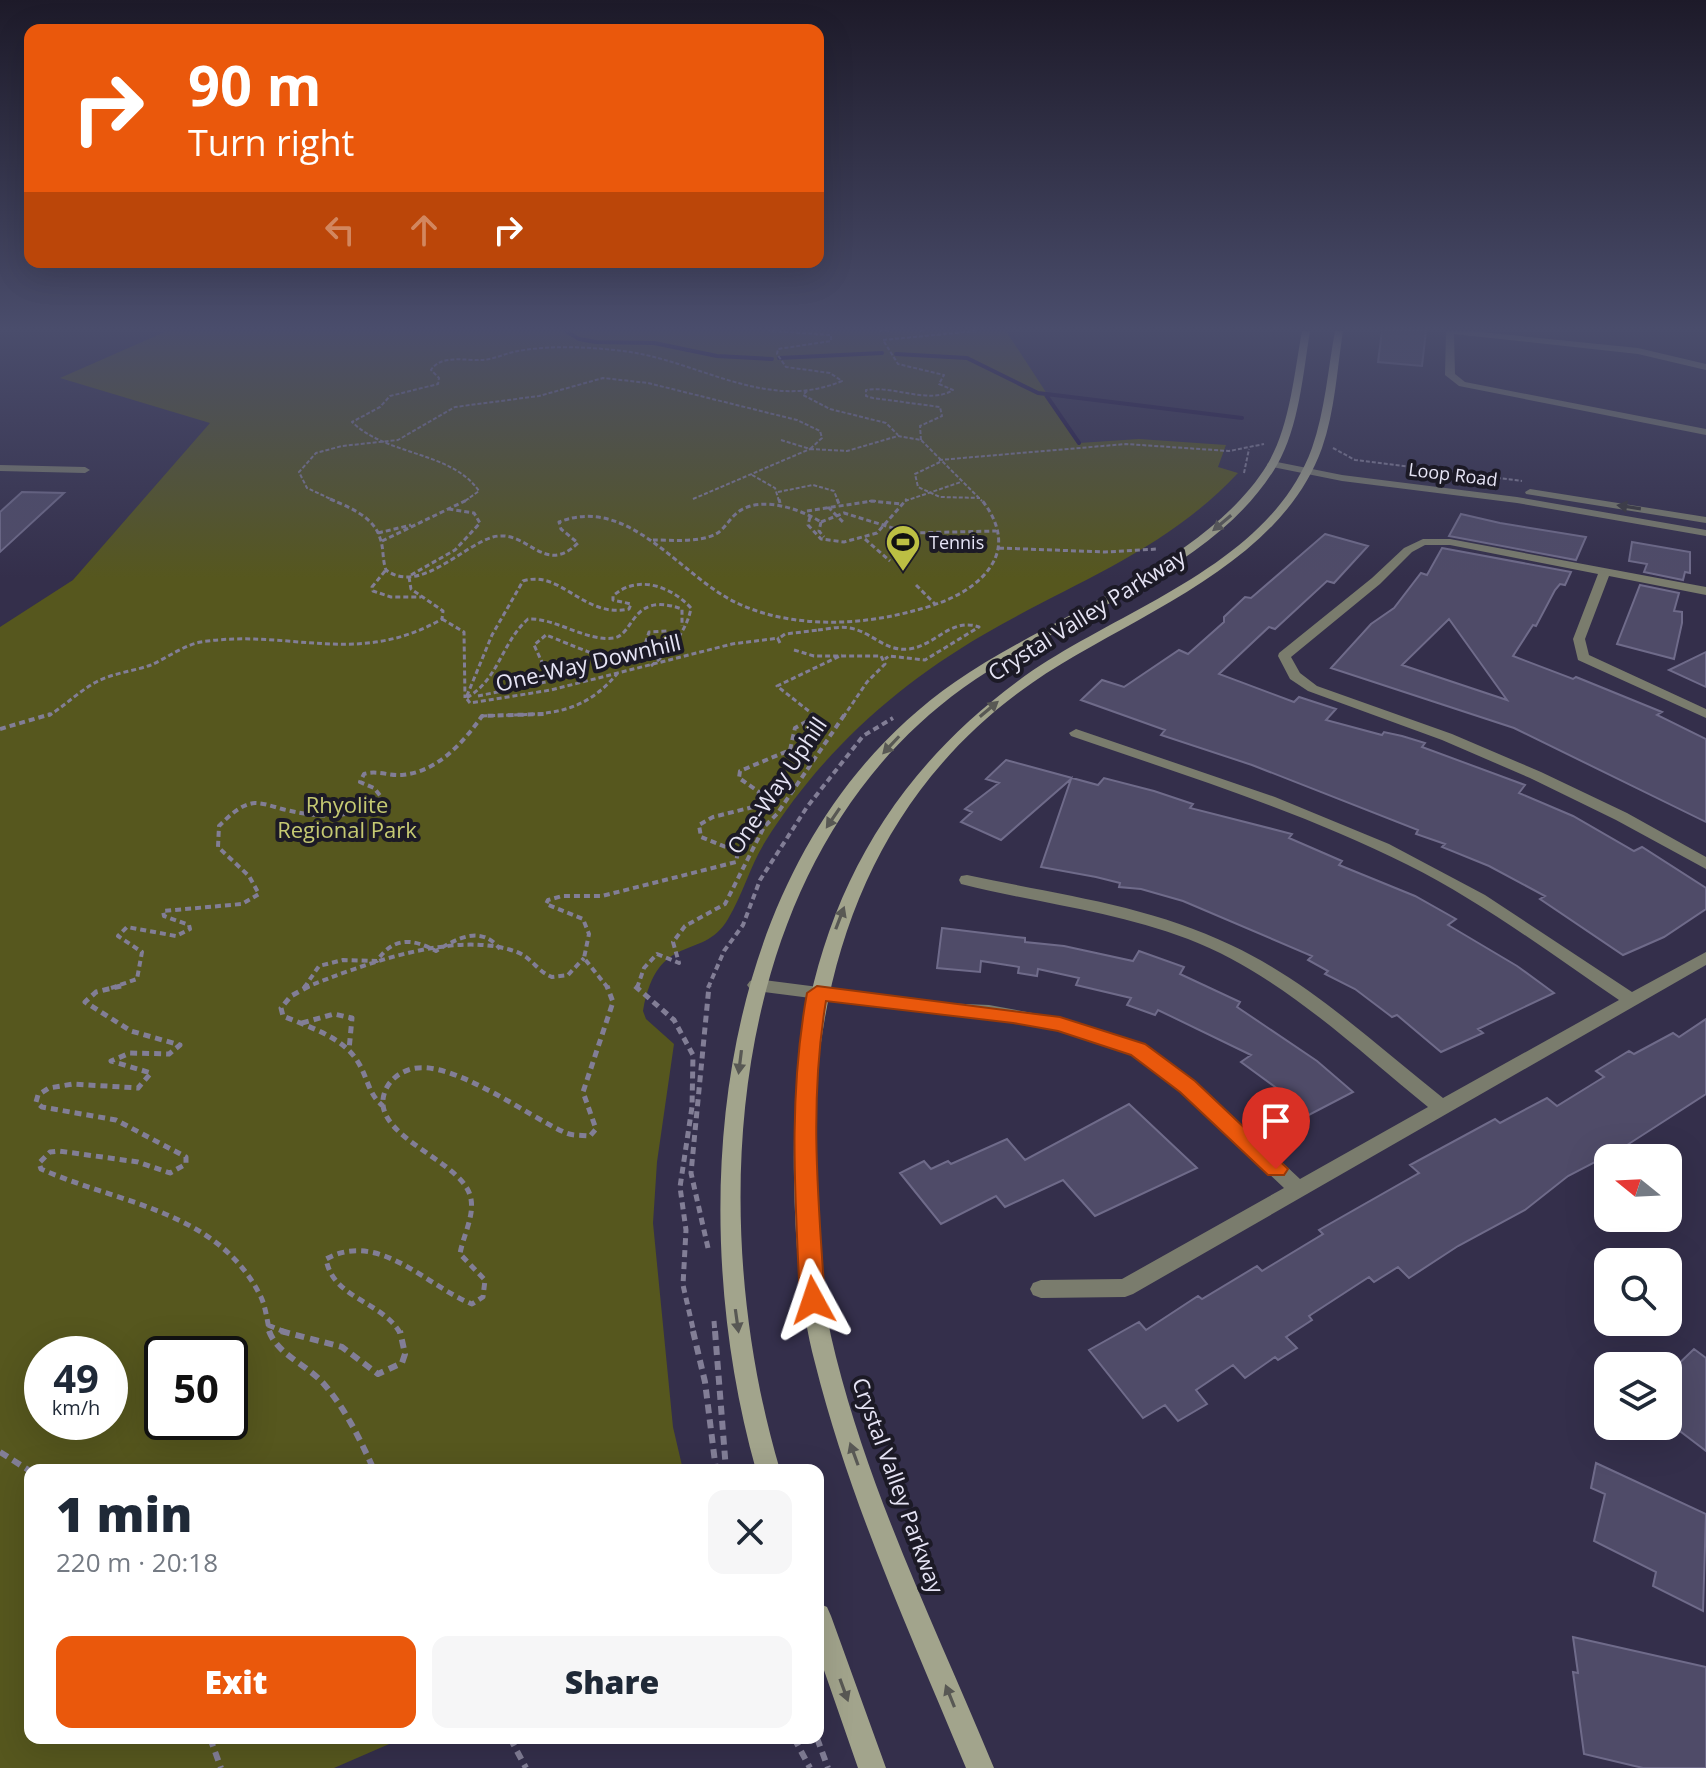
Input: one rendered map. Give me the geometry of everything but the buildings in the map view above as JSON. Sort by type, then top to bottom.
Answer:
[{"type":"main road","name":"Crystal Valley Parkway","points":[[767,1464],[745,1375],[737,1323],[731,1174],[740,1056],[756,985],[776,925],[805,863],[846,799],[898,738],[955,687],[1201,540],[1236,512],[1272,464],[1285,414]]},
{"type":"main road","name":"Crystal Valley Parkway","points":[[980,1768],[873,1507],[843,1425],[825,1359],[813,1300],[802,1172],[806,1058],[817,993],[835,933],[859,873],[896,811],[944,752],[996,703],[1026,682],[1251,540],[1285,507],[1308,469],[1317,447],[1323,414]]},
{"type":"main road","points":[[824,1633],[872,1768]]},
{"type":"street","points":[[1612,414],[1706,432]]},
{"type":"street","points":[[1272,464],[1308,469]]},
{"type":"street","name":"Loop Road","points":[[1308,469],[1344,468],[1442,480],[1706,520]]},
{"type":"street","name":"Loop Road","points":[[1308,469],[1342,478],[1517,500],[1706,533]]},
{"type":"street","points":[[1706,591],[1450,542],[1423,542],[1408,550],[1376,581],[1284,656],[1288,671],[1308,687],[1443,734],[1552,780],[1635,821],[1706,864]]},
{"type":"street","points":[[1604,573],[1579,639],[1583,657],[1706,714]]},
{"type":"street","points":[[1076,733],[1231,787],[1385,847],[1486,905],[1632,1000]]},
{"type":"street","points":[[967,880],[1140,919],[1226,950],[1307,1002],[1442,1108]]},
{"type":"street","points":[[1041,1289],[1125,1288],[1706,958]]},
{"type":"street","points":[[756,985],[989,1011],[1046,1021],[1138,1050],[1188,1086],[1299,1190]]},
{"type":"lane","points":[[0,468],[85,470]]},
{"type":"path","points":[[366,414],[354,419],[354,426],[382,443],[424,456],[475,481],[478,486],[477,495],[382,541]]},
{"type":"path","points":[[421,597],[394,597],[373,591],[372,587],[385,570],[382,541],[378,533],[351,508],[307,488],[299,472],[310,458],[326,450],[382,443],[414,434],[441,414]]},
{"type":"path","points":[[693,499],[810,449],[819,442],[822,435],[802,422],[768,414]]},
{"type":"path","points":[[848,414],[886,423],[899,435]]},
{"type":"path","points":[[818,630],[852,621],[896,616],[936,605],[973,585],[990,568],[999,548],[996,531],[980,498],[921,440],[920,426],[944,414]]},
{"type":"path","points":[[781,440],[810,449],[844,452],[872,440],[899,435],[921,440]]},
{"type":"path","points":[[980,498],[948,499],[924,491],[914,482],[915,474],[939,461],[1126,444],[1218,451],[1249,449]]},
{"type":"path","points":[[750,475],[767,481],[778,492],[781,505]]},
{"type":"path","points":[[810,517],[808,525],[812,533],[835,541],[865,539],[887,527],[901,504],[924,491],[963,481]]},
{"type":"path","points":[[778,492],[807,485],[824,486],[834,491],[838,505]]},
{"type":"path","points":[[653,540],[707,537],[722,530],[740,510],[781,505],[804,511],[872,501],[901,504]]},
{"type":"path","points":[[852,505],[863,515],[887,527],[910,533],[996,531]]},
{"type":"path","points":[[828,507],[843,522]]},
{"type":"path","points":[[0,729],[49,716],[98,681],[150,665],[199,642],[271,639],[315,646],[375,643],[416,634],[442,619],[443,611],[408,584],[409,577],[467,540],[480,523],[474,513],[444,511]]},
{"type":"path","points":[[804,511],[821,522],[836,515],[863,515]]},
{"type":"path","points":[[385,570],[409,577],[436,567],[498,535],[518,537],[528,548],[544,555],[571,551],[578,543],[559,526],[569,517],[607,520],[653,540],[710,588],[737,603],[781,616],[852,621]]},
{"type":"path","points":[[378,533],[424,521]]},
{"type":"path","points":[[821,522],[822,534],[835,541]]},
{"type":"path","points":[[865,539],[890,561]]},
{"type":"path","points":[[999,548],[1105,552],[1158,549]]},
{"type":"path","name":"One-Way Downhill","points":[[466,698],[476,682],[493,634],[526,578],[547,579],[583,604],[614,613],[631,607],[613,600],[623,587],[640,583],[664,590],[684,598],[691,608],[682,626]]},
{"type":"path","points":[[916,585],[936,605]]},
{"type":"path","name":"One-Way Downhill","points":[[466,698],[487,688],[519,628],[528,619],[569,625],[599,638],[613,640],[624,634],[628,619],[635,612],[673,606],[682,609],[682,626]]},
{"type":"path","name":"One-Way Downhill","points":[[442,619],[457,625],[464,632],[466,698],[470,703],[617,674],[732,644],[780,641],[785,634],[818,630]]},
{"type":"path","points":[[794,650],[814,656],[864,652],[885,659],[889,656],[925,660],[979,627],[971,624],[956,626],[911,649],[880,646],[860,631],[845,627],[818,630]]},
{"type":"path","points":[[651,666],[672,645],[682,626]]},
{"type":"path","name":"One-Way Downhill","points":[[466,698],[546,682],[548,675],[534,645],[546,635],[624,662],[641,657],[649,632],[668,631],[672,645]]},
{"type":"path","points":[[304,989],[312,972],[329,961],[377,961],[436,951],[500,949],[525,955],[538,971],[560,977],[569,974],[584,958],[589,934],[583,919],[551,907],[546,904],[548,900],[562,896],[602,896],[736,862],[738,852],[701,837],[699,825],[712,817],[750,811],[757,806],[759,792],[742,781],[738,774],[748,765],[786,753],[793,746],[795,728],[815,717],[807,706],[784,694],[777,686],[842,655]]},
{"type":"path","points":[[814,656],[818,666]]},
{"type":"path","name":"One-Way Uphill","points":[[715,1464],[705,1382],[683,1285],[686,1230],[680,1187],[692,1107],[693,1055],[674,1020],[635,987],[644,968],[657,954],[679,963],[673,942],[679,934],[693,920],[725,904],[764,827],[777,814],[867,682],[885,664],[885,659]]},
{"type":"path","name":"One-Way Downhill","points":[[268,1325],[259,1293],[222,1249],[200,1229],[41,1169],[39,1163],[50,1152],[138,1162],[170,1173],[186,1164],[186,1157],[178,1151],[116,1120],[42,1107],[36,1102],[44,1089],[64,1083],[109,1090],[138,1088],[151,1073],[116,1064],[111,1061],[114,1057],[121,1053],[169,1054],[180,1045],[175,1041],[131,1031],[85,1002],[97,991],[123,988],[137,979],[142,952],[118,936],[127,927],[136,926],[179,936],[186,934],[189,925],[170,920],[163,911],[177,906],[242,904],[259,894],[252,880],[221,853],[217,843],[219,826],[243,806],[266,802],[312,814],[362,812],[382,798],[374,788],[360,782],[364,774],[378,771],[408,774],[440,759],[460,747],[482,716],[541,715],[580,708],[600,696],[617,674]]},
{"type":"path","points":[[268,1325],[282,1333],[342,1347],[357,1355],[378,1374],[395,1371],[403,1362],[405,1353],[398,1329],[375,1306],[341,1287],[327,1268],[326,1259],[335,1251],[350,1247],[409,1267],[459,1300],[472,1304],[483,1297],[485,1280],[460,1254],[472,1200],[467,1188],[424,1149],[404,1138],[383,1106],[371,1098],[358,1060],[349,1050],[302,1023],[283,1016],[281,1008],[291,995],[377,961],[388,945],[397,940],[417,943],[436,951],[471,934],[489,938],[500,949]]},
{"type":"path","points":[[383,1106],[391,1081],[400,1072],[428,1068],[550,1122],[567,1134],[590,1136],[596,1129],[595,1122],[583,1092],[613,1002],[606,984],[584,958]]},
{"type":"path","points":[[302,1023],[346,1014],[352,1018],[349,1050]]},
{"type":"path","points":[[268,1325],[278,1347],[311,1371],[332,1392],[344,1416],[356,1429],[371,1464]]},
{"type":"path","points":[[0,1452],[24,1467]]},
{"type":"path","points":[[212,1744],[221,1768]]},
{"type":"path","points":[[513,1744],[526,1768]]},
{"type":"path","points":[[797,1744],[810,1768]]},
{"type":"path","points":[[819,1744],[828,1768]]},
{"type":"green space","name":"Rhyolite Regional Park","points":[[178,414],[1060,414],[1079,443],[1139,439],[1226,445],[1218,467],[1238,473],[1180,524],[1149,545],[983,635],[890,700],[835,752],[786,810],[760,851],[728,919],[717,932],[670,957],[659,968],[650,985],[643,1011],[646,1019],[674,1044],[657,1162],[653,1223],[673,1427],[682,1464],[24,1464],[24,1744],[389,1744],[334,1768],[0,1768],[0,627],[73,580],[210,423]]},
{"type":"waterway","points":[[1059,414],[1079,443]]},
{"type":"waterway","points":[[1205,414],[1242,418]]},
{"type":"place","name":"Tennis","points":[[903,573]]},
{"type":"route","points":[[813,1300],[802,1172],[806,1058],[817,993],[943,1009],[989,1011],[1060,1024],[1138,1050],[1188,1086],[1276,1169]]}]
